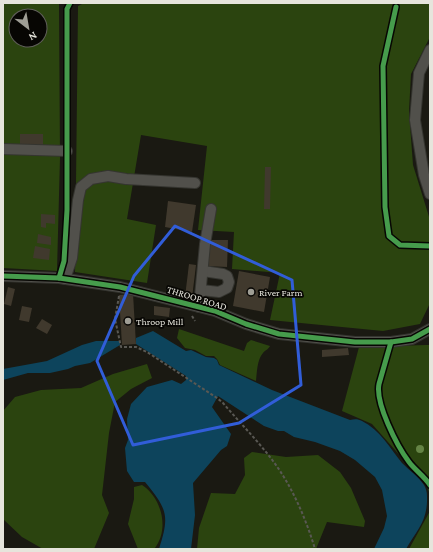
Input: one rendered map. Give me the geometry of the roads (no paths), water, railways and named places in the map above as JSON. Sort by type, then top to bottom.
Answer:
[{"type":"street","points":[[430,50],[418,73],[415,120],[424,175],[430,194]]},
{"type":"street","points":[[3,149],[67,151]]},
{"type":"street","points":[[65,279],[72,258],[78,200],[81,186],[91,179],[108,176],[195,182]]},
{"type":"street","points":[[199,307],[205,244],[211,209]]},
{"type":"street","points":[[201,290],[223,291],[227,288],[229,282],[227,276],[223,274],[203,271]]},
{"type":"street","name":"THROOP ROAD","points":[[3,276],[65,279],[120,286],[215,310],[246,324],[279,334],[355,342],[391,342],[412,339],[430,329]]},
{"type":"water","points":[[153,331],[186,351],[191,350],[206,357],[214,358],[217,360],[219,365],[272,390],[350,420],[361,420],[374,429],[402,463],[425,486],[427,505],[424,519],[406,549],[374,549],[384,528],[387,516],[382,490],[375,477],[355,460],[340,451],[315,442],[294,437],[284,431],[278,431],[264,426],[218,396],[212,407],[231,434],[227,446],[221,450],[193,483],[195,515],[191,549],[159,549],[165,528],[164,513],[158,499],[145,482],[134,482],[127,471],[125,448],[128,440],[127,419],[131,404],[147,387],[172,380],[181,384],[186,380],[186,376],[136,344],[136,338]]},
{"type":"water","points":[[96,341],[120,341],[120,345],[90,363],[50,373],[28,373],[3,380],[3,369],[47,361],[82,345]]},
{"type":"place","name":"River Farm","points":[[251,292]]},
{"type":"place","name":"Throop Mill","points":[[128,321]]}]
